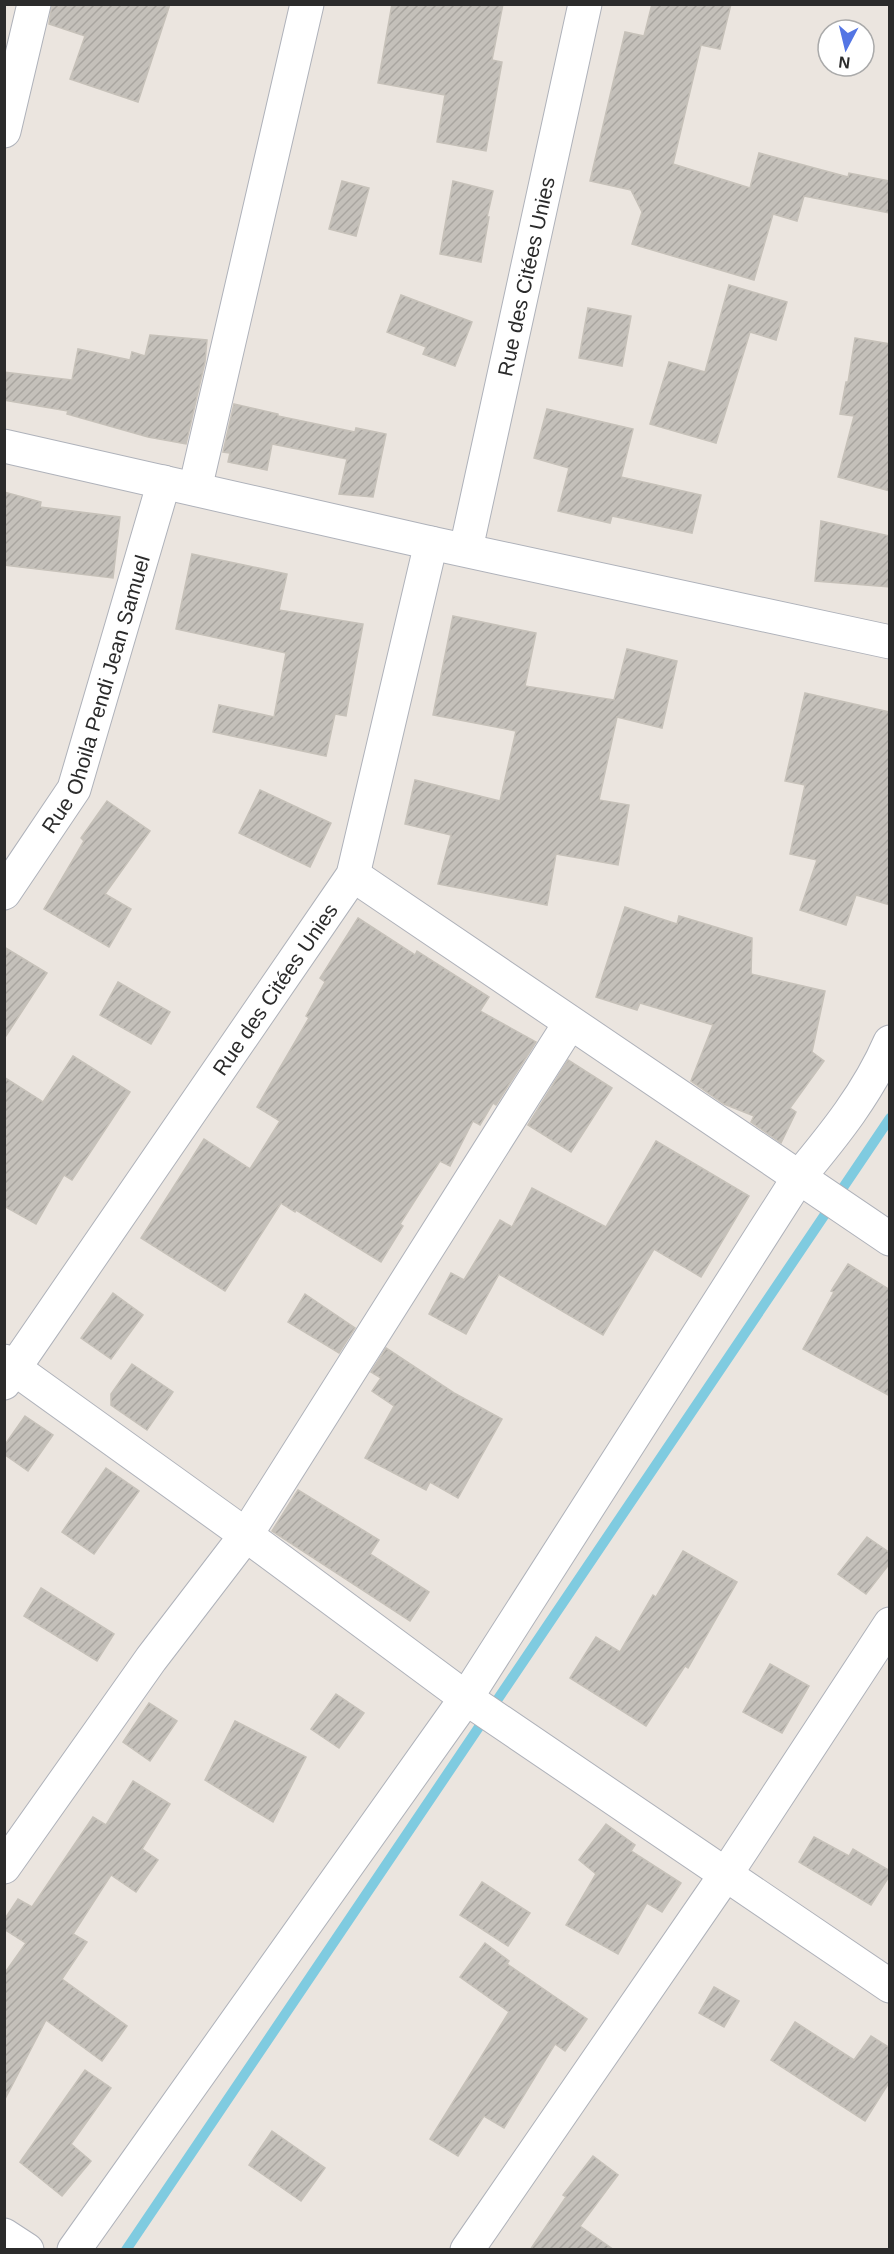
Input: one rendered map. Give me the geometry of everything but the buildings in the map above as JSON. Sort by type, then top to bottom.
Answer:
[{"type":"street","points":[[4,130],[34,4]]},
{"type":"street","name":"Rue Ohoila Pendi Jean Samuel","points":[[4,893],[74,789],[179,486],[307,4]]},
{"type":"street","name":"Rue des Citées Unies","points":[[466,549],[585,4]]},
{"type":"street","points":[[4,446],[430,543],[890,642]]},
{"type":"street","name":"Rue des Citées Unies","points":[[8,1371],[353,875],[430,543]]},
{"type":"street","points":[[353,875],[890,1239]]},
{"type":"street","points":[[4,1867],[151,1659],[246,1535],[570,1023]]},
{"type":"street","points":[[74,2250],[482,1709],[808,1183],[883,1058],[890,1042]]},
{"type":"street","points":[[8,1371],[246,1535],[482,1709],[890,1986]]},
{"type":"street","points":[[467,2250],[726,1874],[890,1624]]},
{"type":"street","points":[[4,2235],[27,2250]]},
{"type":"waterway","points":[[126,2250],[890,1118]]}]
